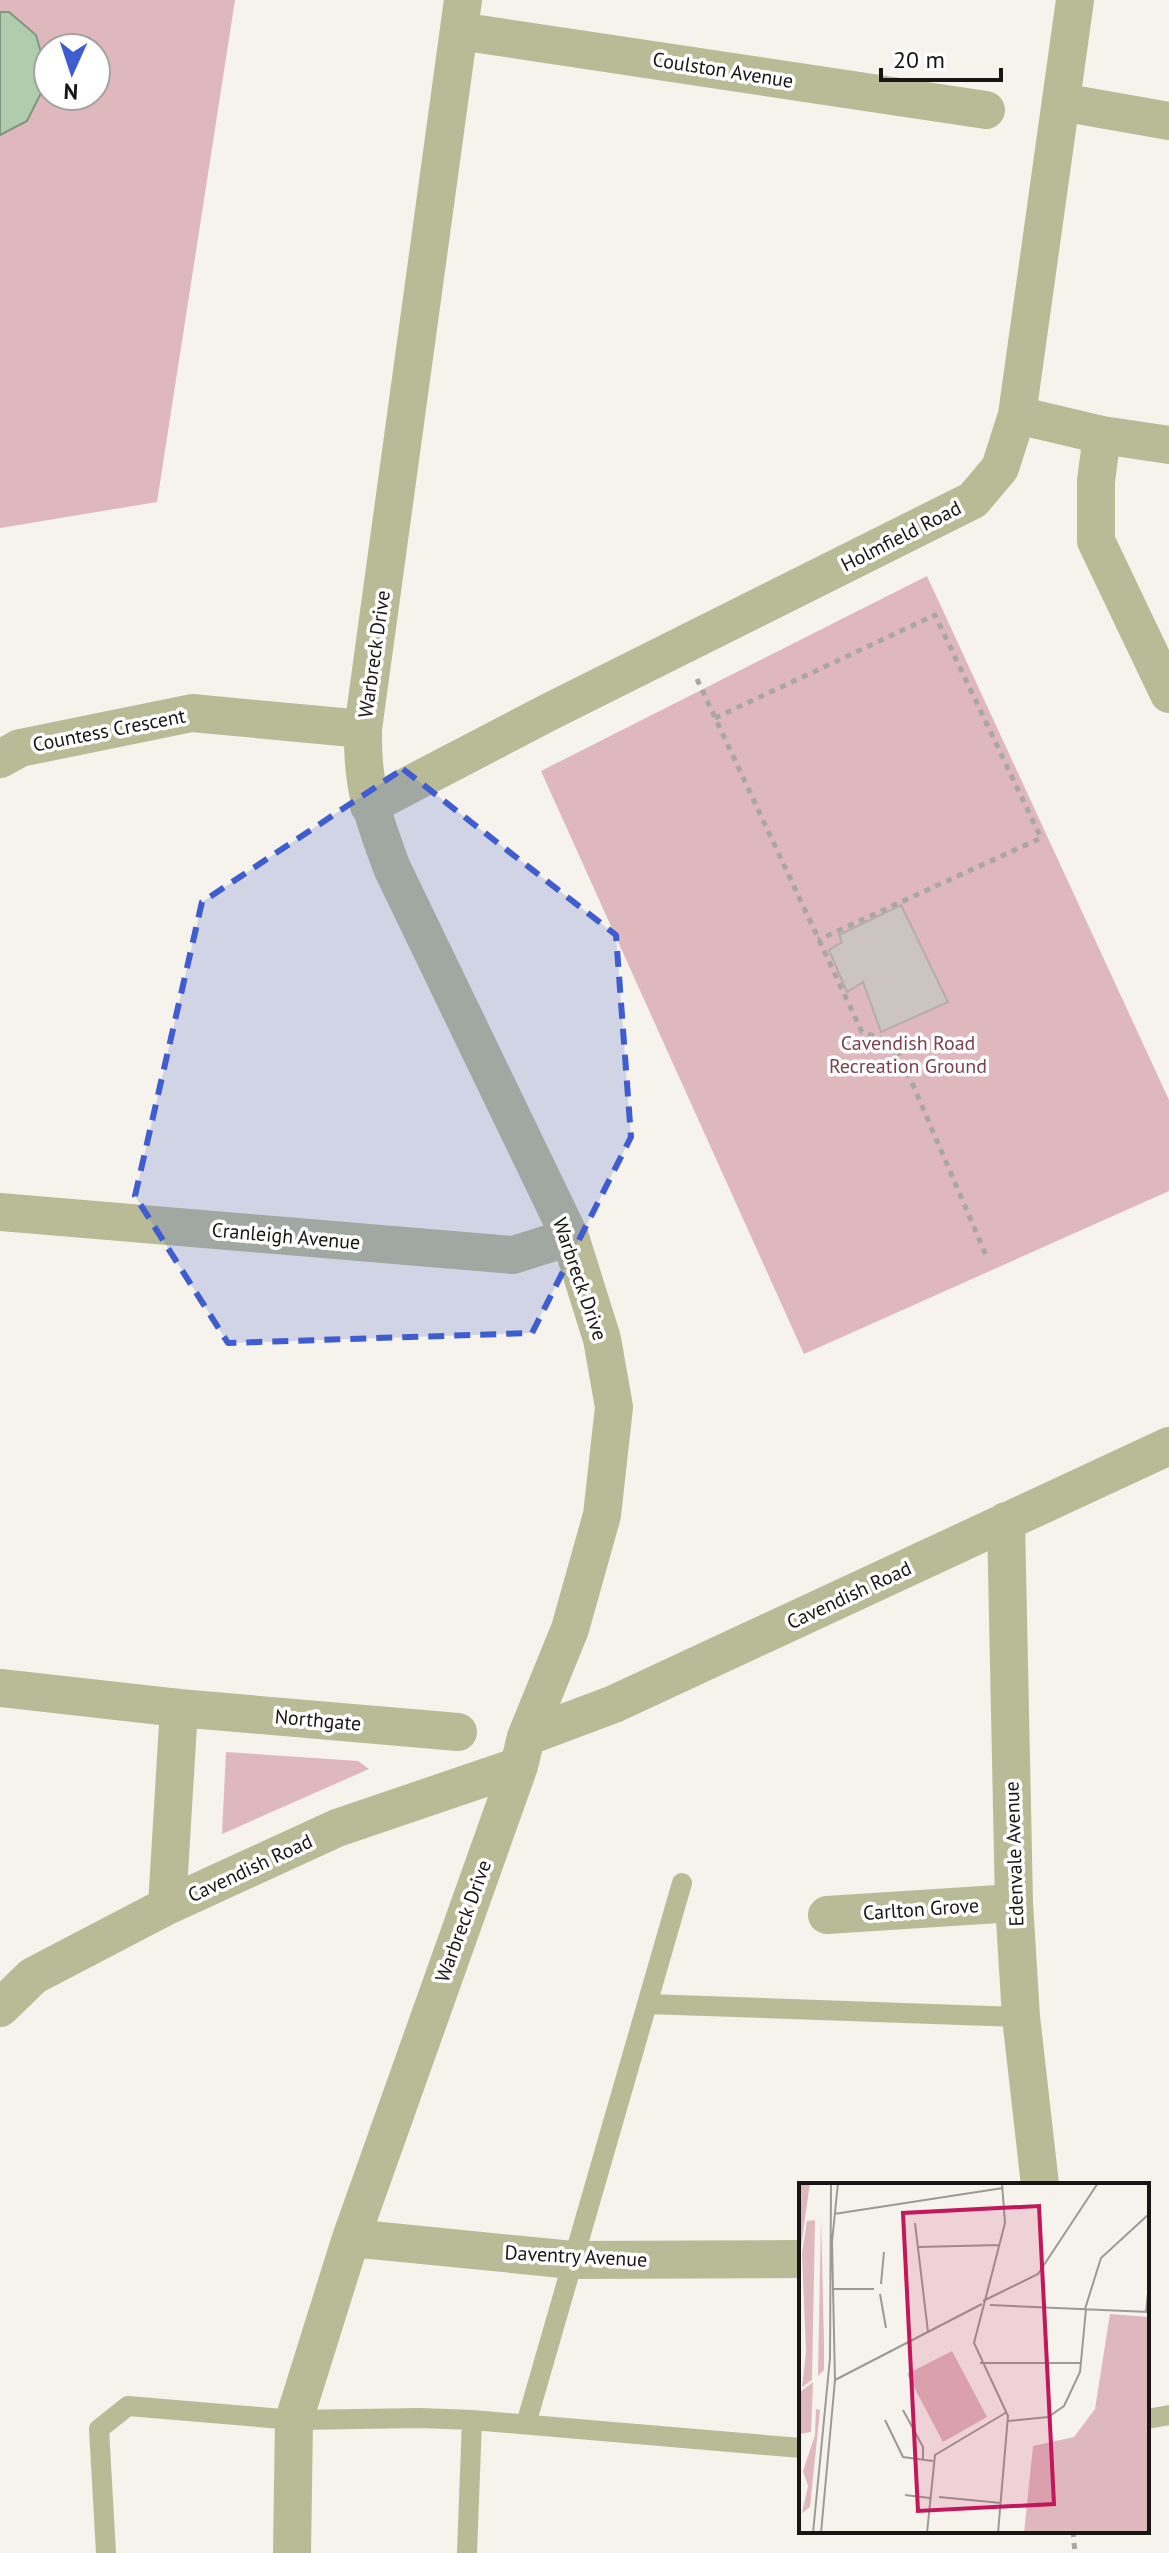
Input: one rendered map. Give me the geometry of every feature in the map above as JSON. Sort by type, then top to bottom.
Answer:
[{"type":"street","name":"Holmfield Road","points":[[369,806],[973,500],[1000,468],[1017,415],[1075,0]]},
{"type":"street","name":"Coulston Avenue","points":[[461,15],[986,110]]},
{"type":"street","name":"Warbreck Drive","points":[[292,2553],[294,2420],[351,2238],[523,1751],[570,1629],[602,1515],[614,1407],[602,1339],[570,1237],[398,882],[369,806],[362,767],[363,729],[461,15]]},
{"type":"street","points":[[1061,102],[1169,121]]},
{"type":"street","points":[[1017,415],[1102,435],[1169,445]]},
{"type":"street","points":[[1102,435],[1096,481],[1096,541],[1169,694]]},
{"type":"street","name":"Countess Crescent","points":[[0,759],[20,748],[192,713],[363,729]]},
{"type":"street","name":"Cranleigh Avenue","points":[[0,1212],[513,1255],[570,1237]]},
{"type":"street","name":"Cavendish Road","points":[[0,2008],[33,1976],[167,1906],[337,1828],[523,1751],[614,1704],[1169,1446]]},
{"type":"street","name":"Edenvale Avenue","points":[[1006,1521],[1014,1903],[1021,2017],[1040,2183]]},
{"type":"street","name":"Northgate","points":[[0,1688],[179,1708],[458,1732]]},
{"type":"street","points":[[167,1906],[179,1708]]},
{"type":"street","name":"Carlton Grove","points":[[827,1915],[1014,1903]]},
{"type":"street","name":"Daventry Avenue","points":[[351,2238],[573,2260],[799,2259]]},
{"type":"lane","points":[[526,2424],[682,1883]]},
{"type":"lane","points":[[647,2004],[1021,2017]]},
{"type":"lane","points":[[106,2553],[99,2429],[128,2406],[294,2420],[472,2420],[799,2448]]},
{"type":"lane","points":[[1149,2419],[1169,2415]]},
{"type":"lane","points":[[467,2553],[472,2420]]},
{"type":"path","points":[[715,718],[935,615],[1041,838],[818,940]]},
{"type":"path","points":[[681,646],[862,1032],[895,1043],[986,1255]]},
{"type":"path","points":[[1073,2533],[1075,2553]]},
{"type":"highlighted area","points":[[403,769],[616,935],[631,1137],[532,1333],[228,1343],[135,1196],[202,902]]},
{"type":"green space","points":[[0,0],[235,0],[157,502],[0,528]]},
{"type":"green space","name":"Cavendish Road Recreation Ground","points":[[927,576],[1169,1100],[1169,1191],[804,1354],[541,771]]},
{"type":"green space","points":[[226,1752],[358,1761],[369,1769],[222,1834]]},
{"type":"shaded area","points":[[0,12],[9,12],[32,32],[32,111],[27,121],[0,135]]},
{"type":"building","points":[[901,905],[948,1002],[881,1032],[863,982],[847,992],[829,950],[842,942],[839,935]]}]
